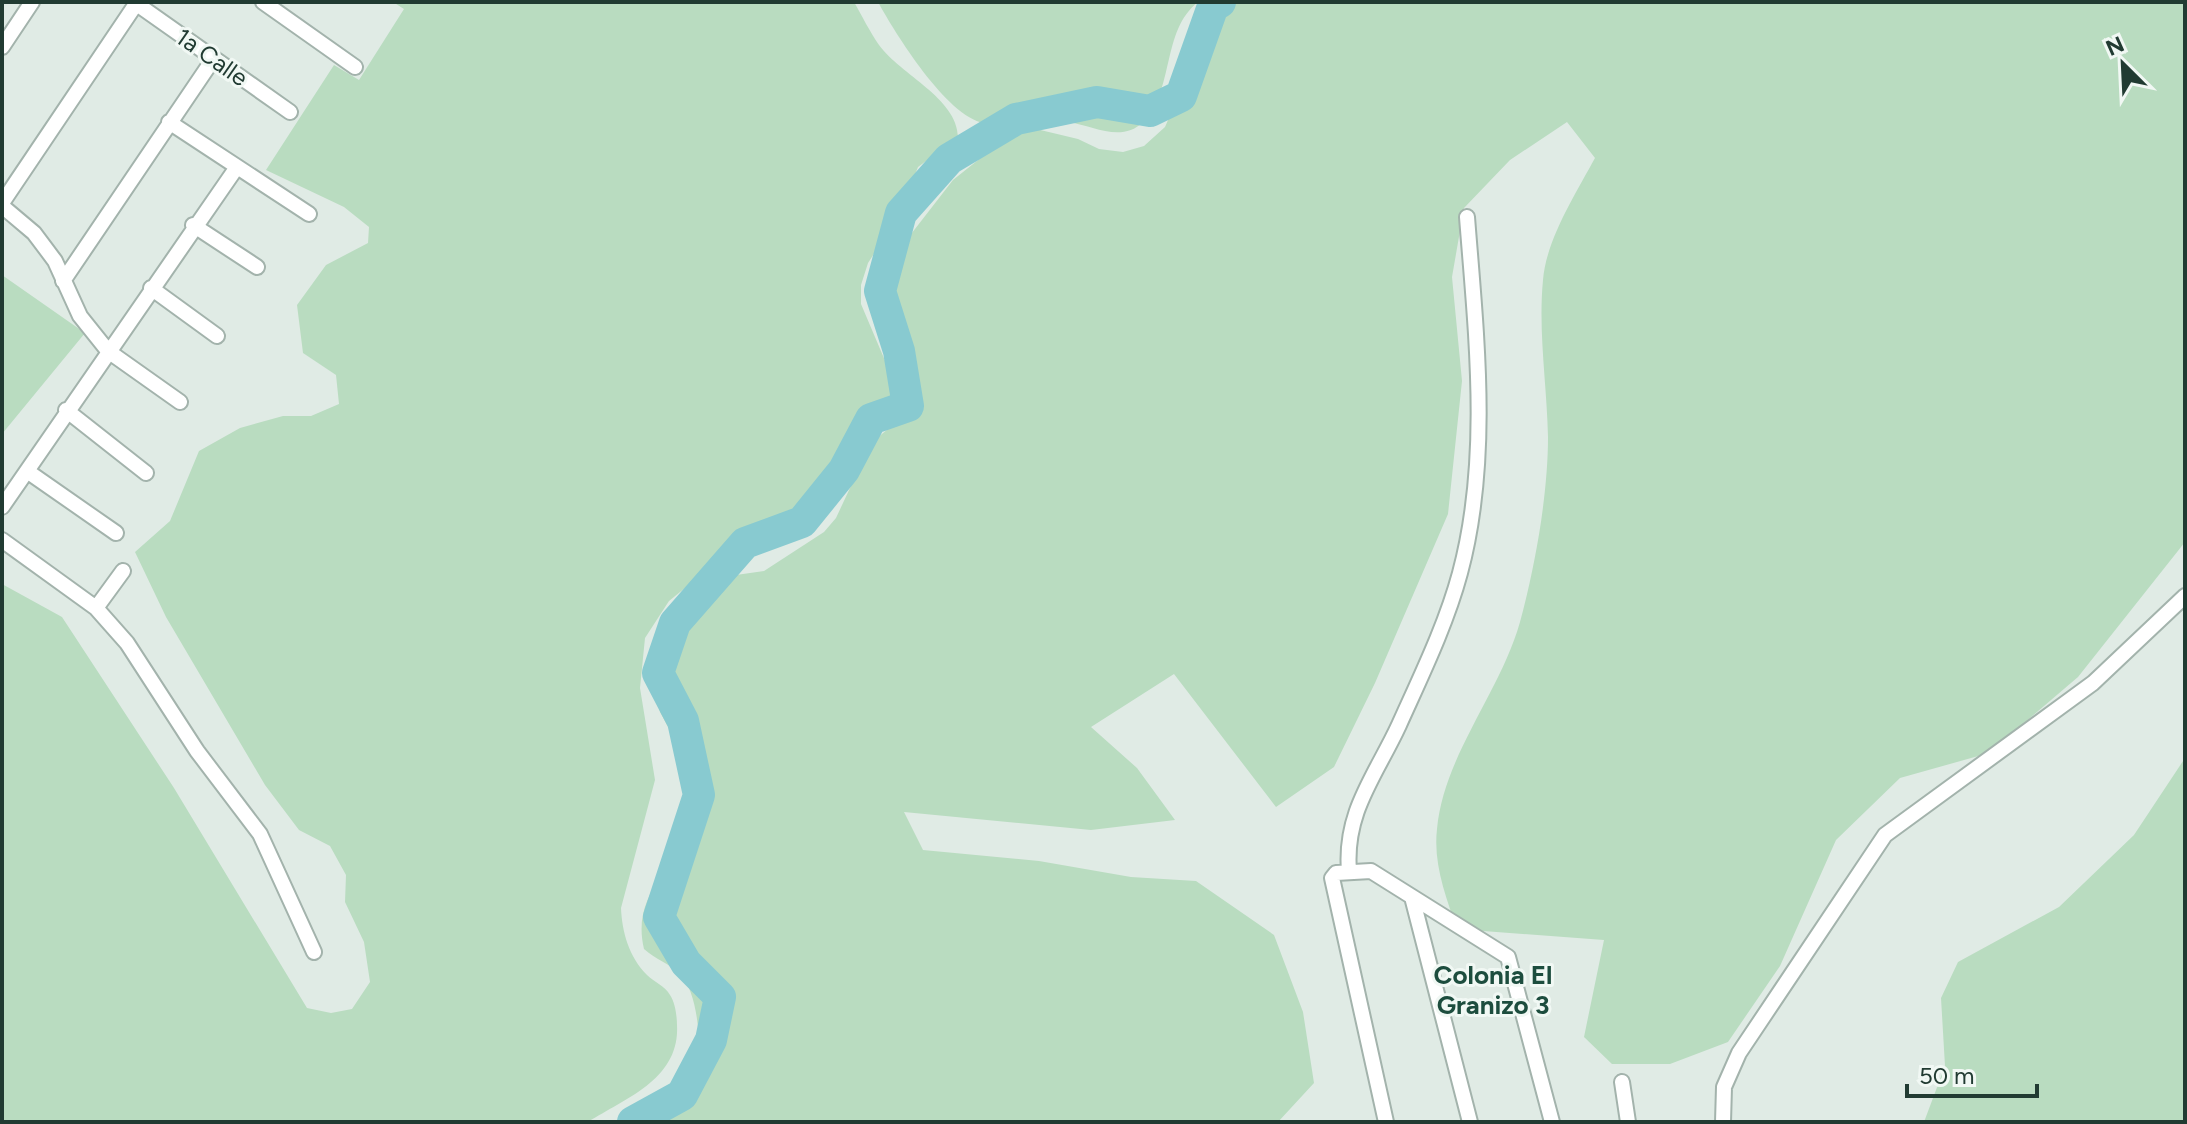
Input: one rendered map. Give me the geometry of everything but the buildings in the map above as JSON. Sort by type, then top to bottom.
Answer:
[{"type":"street","points":[[2,47],[32,2]]},
{"type":"street","points":[[263,2],[355,67]]},
{"type":"street","points":[[135,3],[2,204],[34,233],[55,261],[80,316],[108,351],[180,402]]},
{"type":"street","name":"1a Calle","points":[[135,3],[290,112]]},
{"type":"street","points":[[63,281],[214,58]]},
{"type":"street","points":[[169,122],[309,214]]},
{"type":"street","points":[[2,507],[193,225],[237,167]]},
{"type":"street","points":[[1349,871],[1348,837],[1359,798],[1398,728],[1436,640],[1460,575],[1473,513],[1477,347],[1467,217]]},
{"type":"street","points":[[193,225],[257,267]]},
{"type":"street","points":[[151,288],[217,336]]},
{"type":"street","points":[[66,410],[146,473]]},
{"type":"street","points":[[27,471],[116,533]]},
{"type":"street","points":[[2,540],[96,608],[127,643],[197,751],[260,834],[314,952]]},
{"type":"street","points":[[96,608],[123,571]]},
{"type":"street","points":[[1723,1122],[1724,1087],[1739,1053],[1885,835],[2093,683],[2185,596]]},
{"type":"street","points":[[1386,1122],[1332,878],[1336,873],[1371,871],[1508,957],[1552,1122]]},
{"type":"street","points":[[1412,897],[1470,1122]]},
{"type":"street","points":[[1622,1082],[1628,1122]]},
{"type":"green space","points":[[393,2],[854,2],[879,45],[938,99],[955,123],[958,137],[918,167],[899,215],[868,263],[861,285],[861,304],[893,383],[892,397],[862,418],[847,435],[816,513],[807,526],[777,543],[712,566],[669,601],[645,638],[640,688],[655,780],[621,908],[625,935],[635,960],[672,998],[677,1018],[676,1044],[670,1060],[648,1085],[588,1122],[2,1122],[2,584],[62,617],[174,788],[307,1008],[331,1013],[352,1009],[370,982],[364,942],[345,902],[346,875],[330,846],[299,830],[265,785],[166,617],[135,552],[170,521],[199,451],[240,428],[283,416],[311,416],[339,404],[336,375],[303,353],[297,305],[326,265],[368,243],[369,227],[344,207],[266,170],[334,65],[359,80],[404,9]]},
{"type":"green space","points":[[878,2],[1198,2],[1178,28],[1153,109],[1135,128],[1117,132],[1058,121],[994,124],[970,117],[954,106],[924,72]]},
{"type":"green space","points":[[1230,2],[2185,2],[2185,542],[2078,677],[1989,753],[1900,778],[1836,840],[1780,966],[1728,1042],[1670,1064],[1612,1064],[1584,1037],[1604,940],[1457,929],[1441,880],[1436,842],[1450,775],[1511,648],[1531,578],[1543,507],[1548,437],[1542,319],[1545,265],[1556,233],[1595,158],[1567,122],[1510,160],[1464,208],[1452,277],[1462,381],[1448,514],[1375,683],[1334,767],[1276,807],[1174,674],[1091,727],[1137,768],[1175,820],[1091,830],[904,812],[923,850],[1039,861],[1131,877],[1196,881],[1274,935],[1303,1012],[1314,1083],[1278,1122],[660,1122],[691,1090],[698,1064],[698,1030],[687,984],[676,970],[644,949],[643,913],[657,883],[698,824],[695,789],[688,764],[660,712],[656,696],[657,654],[682,610],[705,586],[722,577],[764,571],[824,532],[836,518],[871,443],[905,415],[910,406],[908,391],[884,317],[883,300],[894,256],[953,180],[1012,133],[1032,128],[1078,139],[1099,149],[1123,152],[1144,146],[1165,127],[1178,97],[1186,46],[1201,27]]},
{"type":"green space","points":[[2,275],[85,333],[2,434]]},
{"type":"green space","points":[[2185,758],[2185,1122],[1924,1122],[1945,1066],[1941,998],[1958,962],[2059,907],[2134,835]]},
{"type":"waterway","points":[[633,1122],[682,1095],[711,1040],[720,997],[686,963],[659,917],[699,795],[683,721],[658,673],[675,623],[745,543],[802,522],[844,470],[871,419],[908,406],[899,351],[880,291],[901,213],[949,159],[1016,119],[1097,102],[1150,111],[1181,96],[1213,6],[1220,2]]},
{"type":"district","name":"Colonia El Granizo 3","points":[[1493,990]]}]
